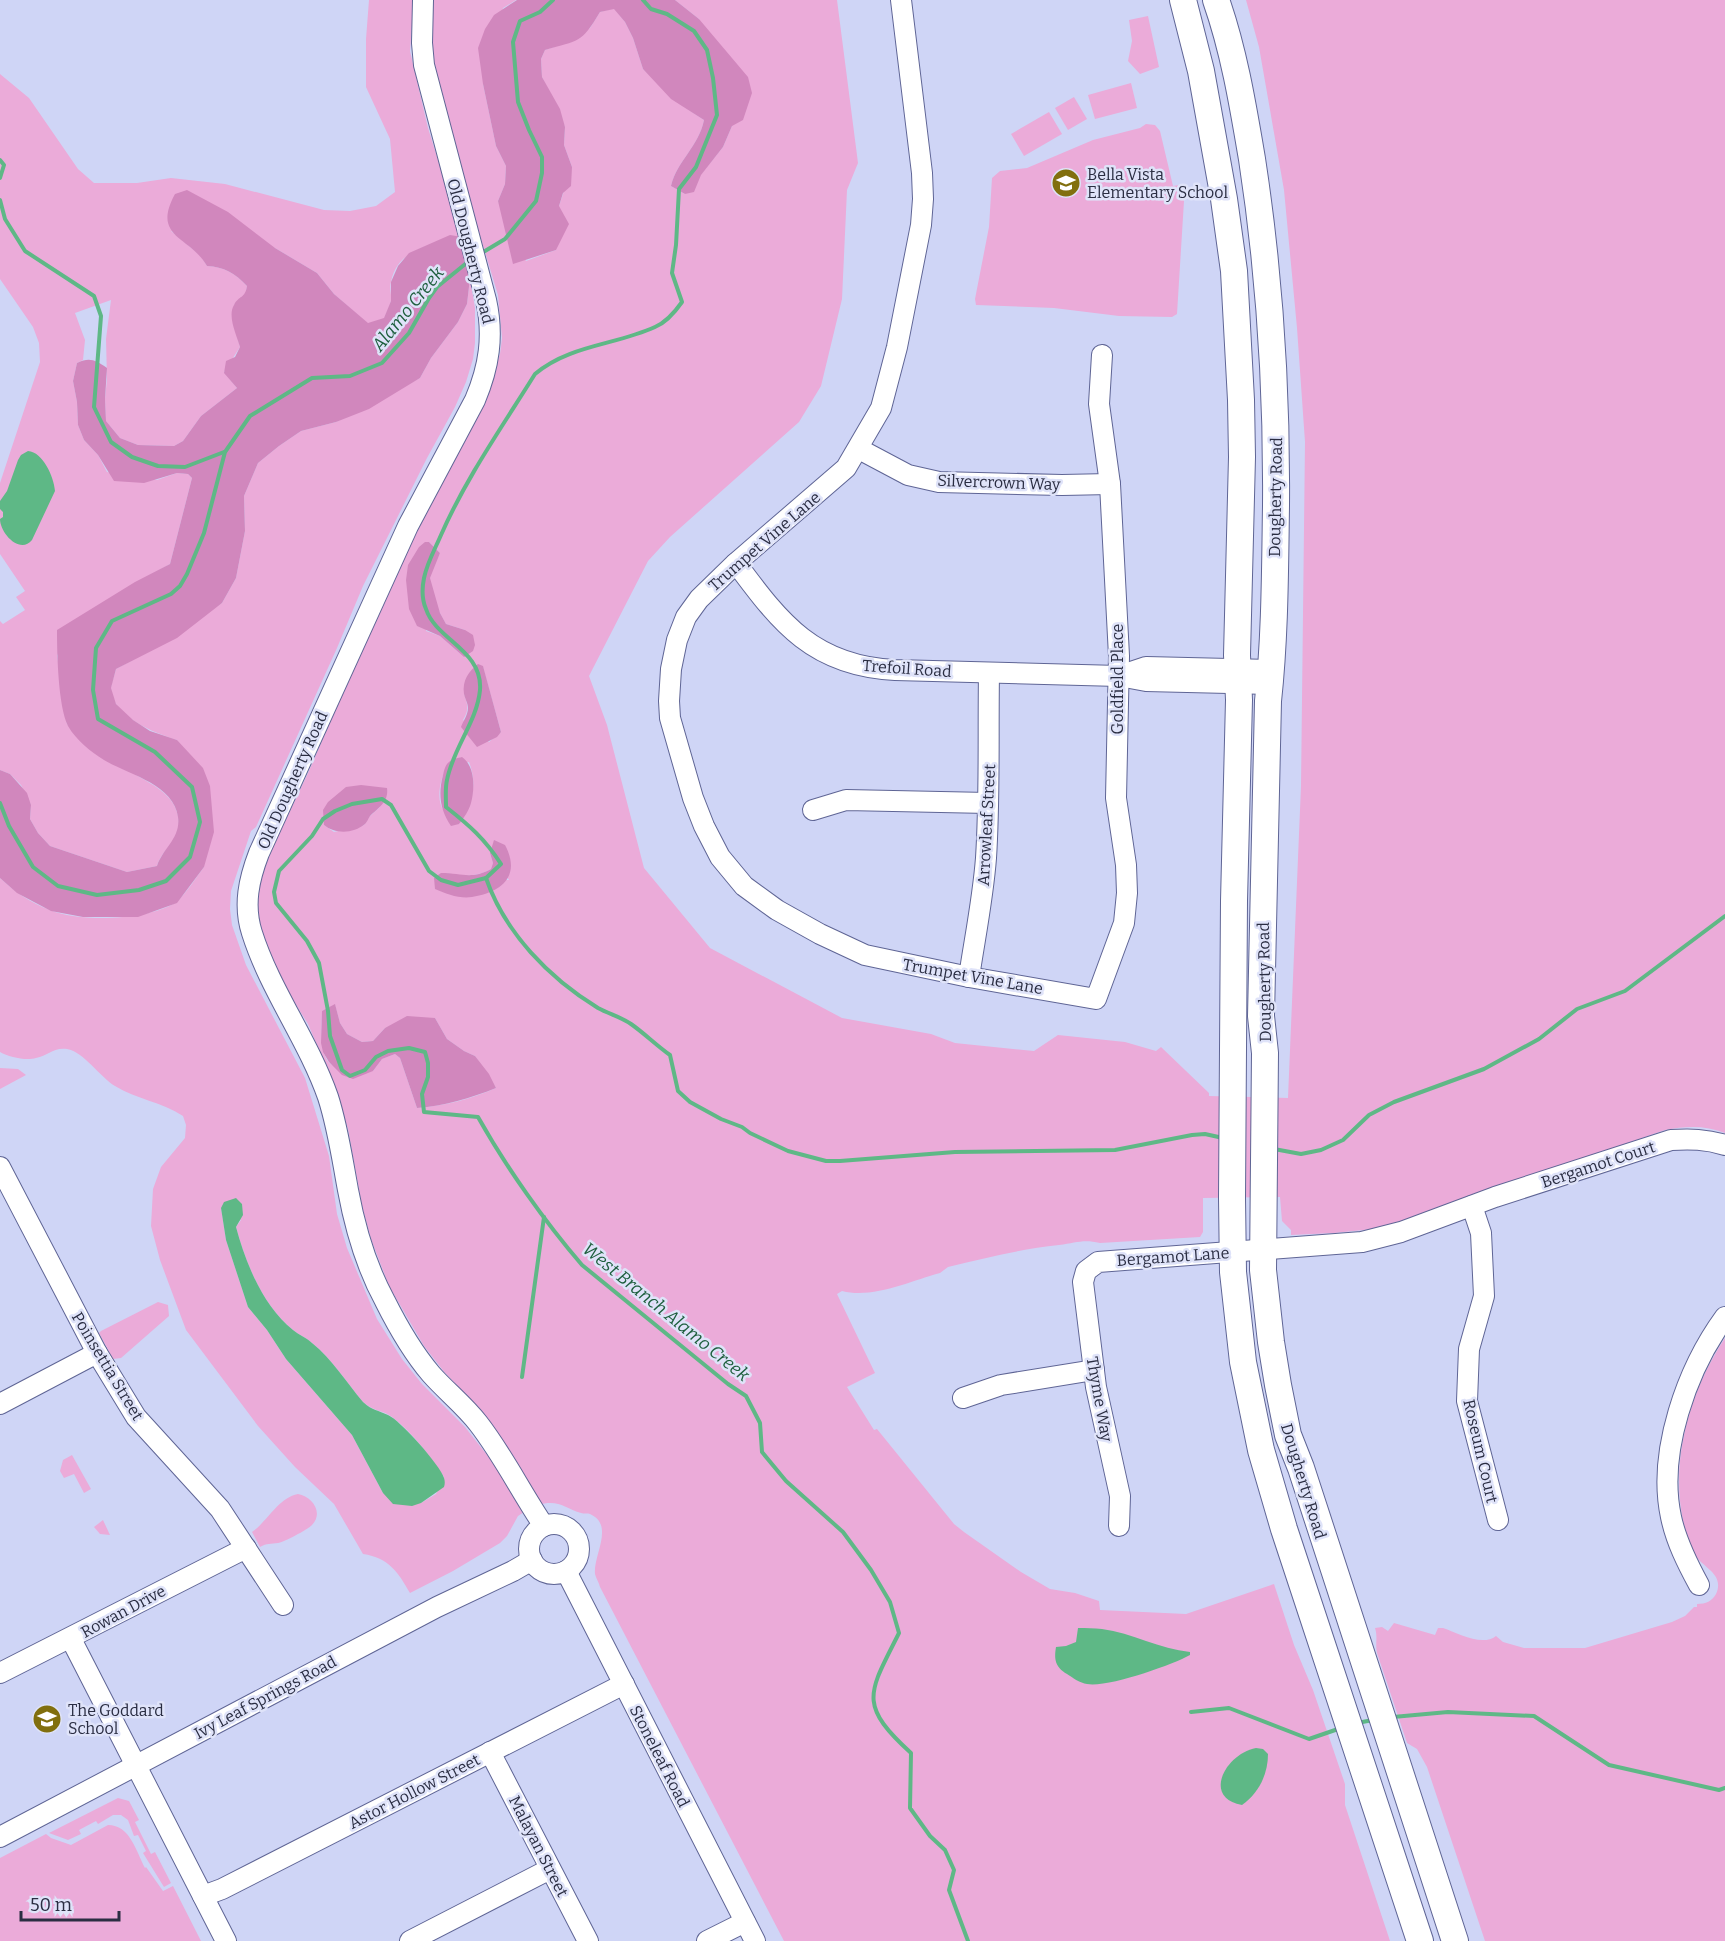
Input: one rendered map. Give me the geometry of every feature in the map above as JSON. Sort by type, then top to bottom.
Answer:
[{"type":"main road","name":"Dougherty Road","points":[[1183,0],[1201,71],[1234,271],[1241,400],[1233,1272],[1244,1362],[1261,1450],[1284,1529],[1420,1941]]},
{"type":"main road","name":"Dougherty Road","points":[[1216,0],[1233,59],[1247,128],[1263,235],[1274,347],[1276,460],[1261,1016],[1265,1053],[1263,1270],[1270,1342],[1288,1435],[1301,1468],[1455,1941]]},
{"type":"street","name":"Old Dougherty Road","points":[[423,0],[424,65],[486,300],[491,334],[484,380],[408,526],[364,622],[259,853],[249,884],[247,900],[252,932],[265,968],[311,1053],[328,1098],[342,1149],[348,1191],[357,1229],[384,1300],[430,1373],[477,1422],[500,1453],[544,1526]]},
{"type":"street","name":"Trumpet Vine Lane","points":[[901,0],[922,173],[923,199],[921,225],[897,348],[881,408],[846,468],[736,563],[699,599],[687,616],[677,640],[671,669],[670,718],[693,798],[720,857],[744,886],[777,910],[865,955],[969,977],[1096,999]]},
{"type":"street","name":"Goldfield Place","points":[[1096,999],[1124,923],[1127,893],[1126,865],[1116,798],[1119,676],[1110,484],[1100,404],[1102,355]]},
{"type":"street","name":"Silvercrown Way","points":[[859,449],[908,476],[939,482],[1110,484]]},
{"type":"street","name":"Trefoil Road","points":[[736,563],[775,613],[805,642],[832,657],[878,669],[1119,676],[1146,667],[1270,677]]},
{"type":"street","name":"Arrowleaf Street","points":[[969,977],[982,898],[988,803],[989,673]]},
{"type":"street","points":[[813,810],[846,800],[988,803]]},
{"type":"street","name":"Bergamot Court","points":[[1264,1249],[1362,1242],[1401,1232],[1671,1140],[1691,1138],[1710,1140],[1725,1145]]},
{"type":"street","name":"Poinsettia Street","points":[[0,1167],[97,1353],[136,1417],[220,1509],[283,1605]]},
{"type":"street","name":"Roseum Court","points":[[1472,1206],[1481,1233],[1484,1296],[1469,1349],[1467,1401],[1498,1520]]},
{"type":"street","name":"Bergamot Lane","points":[[1086,1271],[1098,1262],[1264,1249]]},
{"type":"street","name":"Thyme Way","points":[[1086,1271],[1083,1282],[1084,1297],[1094,1370],[1120,1496],[1119,1526]]},
{"type":"street","points":[[1698,1585],[1683,1555],[1670,1515],[1667,1487],[1670,1452],[1675,1424],[1695,1367],[1725,1317]]},
{"type":"street","points":[[0,1404],[97,1353]]},
{"type":"street","points":[[963,1398],[1001,1385],[1094,1370]]},
{"type":"street","points":[[559,1524],[572,1532],[576,1538],[579,1553],[572,1566],[566,1571],[546,1573],[535,1566],[531,1560],[530,1540],[544,1526],[559,1524]]},
{"type":"street","name":"Rowan Drive","points":[[0,1673],[246,1548]]},
{"type":"street","name":"Ivy Leaf Springs Road","points":[[0,1837],[130,1756],[513,1571],[531,1560]]},
{"type":"street","name":"Stoneleaf Road","points":[[566,1571],[755,1941]]},
{"type":"street","points":[[70,1639],[226,1941]]},
{"type":"street","name":"Astor Hollow Street","points":[[203,1896],[222,1889],[624,1684]]},
{"type":"street","name":"Malayan Street","points":[[490,1752],[588,1941]]},
{"type":"street","points":[[410,1941],[550,1869]]},
{"type":"street","points":[[707,1941],[745,1922]]},
{"type":"shaded area","points":[[369,0],[414,0],[410,51],[428,128],[462,237],[418,249],[401,262],[391,282],[391,301],[384,319],[368,324],[334,294],[317,273],[275,248],[171,231],[201,256],[207,266],[229,272],[247,286],[246,294],[234,305],[234,325],[240,347],[224,372],[237,388],[201,416],[183,441],[174,446],[138,445],[120,438],[106,421],[106,339],[111,300],[75,313],[85,340],[83,360],[77,363],[73,381],[78,425],[84,440],[98,455],[107,472],[157,480],[177,473],[188,474],[192,478],[170,564],[116,595],[57,655],[67,724],[122,766],[164,793],[171,800],[177,813],[178,831],[157,866],[127,872],[50,846],[38,833],[30,819],[31,805],[21,785],[10,774],[0,770],[0,621],[3,624],[25,610],[16,597],[25,591],[0,554],[0,483],[40,362],[39,343],[33,327],[0,279],[0,74],[29,98],[78,169],[94,183],[137,183],[171,178],[225,184],[324,210],[350,211],[376,206],[395,192],[390,139],[366,87]]},
{"type":"shaded area","points":[[432,0],[516,0],[503,8],[483,84],[496,146],[506,166],[505,184],[498,201],[526,261],[556,250],[559,206],[572,167],[564,145],[565,127],[542,77],[541,59],[545,50],[590,28],[600,12],[614,8],[625,22],[633,38],[643,69],[689,110],[704,120],[698,138],[678,169],[671,186],[685,194],[723,147],[732,126],[699,19],[675,0],[837,0],[858,163],[847,190],[842,299],[821,386],[799,422],[670,537],[648,561],[589,676],[607,725],[644,868],[710,948],[842,1018],[931,1034],[955,1043],[1034,1051],[1058,1035],[1125,1042],[1156,1051],[1161,1047],[1209,1093],[1209,1096],[1288,1098],[1301,786],[1305,442],[1284,190],[1259,47],[1246,0],[1725,0],[1725,1133],[1695,1127],[1665,1130],[1394,1224],[1373,1229],[1291,1235],[1291,1230],[1282,1221],[1280,1197],[1203,1198],[1203,1232],[1200,1237],[1100,1243],[1084,1241],[1031,1249],[948,1267],[940,1273],[879,1291],[854,1293],[842,1291],[837,1294],[875,1373],[847,1387],[874,1430],[877,1429],[954,1524],[1021,1572],[1050,1589],[1075,1593],[1099,1601],[1100,1610],[1186,1614],[1274,1584],[1345,1784],[1345,1805],[1390,1941],[784,1941],[600,1587],[595,1574],[595,1566],[601,1541],[601,1525],[590,1514],[581,1513],[560,1504],[537,1505],[505,1445],[482,1411],[445,1373],[424,1346],[389,1286],[371,1239],[362,1206],[348,1129],[335,1088],[308,1024],[273,962],[255,911],[257,887],[272,849],[410,544],[482,409],[500,354],[502,338],[498,295],[441,107],[431,48]],"holes":[[[429,542],[440,553],[430,577],[433,595],[446,624],[465,630],[464,657],[440,636],[426,631]],[[483,667],[501,732],[489,742],[463,720],[467,704],[464,694]],[[469,762],[473,779],[472,794],[459,824],[447,815],[441,806],[441,783],[446,767]],[[380,807],[364,825],[334,832],[324,825]],[[490,853],[509,880],[434,878],[446,873],[475,875],[491,869],[493,863]],[[335,1005],[340,1023],[347,1034],[362,1042],[373,1041],[385,1028],[435,1018],[447,1039],[475,1056],[496,1088],[457,1101],[417,1108],[400,1058],[395,1054],[382,1059],[373,1071],[334,1066],[325,1056],[322,1011]]]},
{"type":"shaded area","points":[[517,0],[675,0],[699,19],[748,77],[752,93],[743,120],[732,126],[723,147],[701,175],[694,192],[685,194],[671,186],[678,169],[698,138],[704,120],[671,99],[643,69],[633,38],[625,22],[614,9],[600,12],[588,30],[578,39],[545,50],[541,59],[542,77],[560,109],[565,127],[564,145],[572,167],[571,186],[563,193],[559,206],[569,224],[556,250],[513,264],[498,201],[505,184],[506,166],[496,146],[478,48],[485,29],[494,15]]},
{"type":"shaded area","points":[[1148,16],[1159,67],[1140,74],[1128,61],[1132,41],[1129,20]]},
{"type":"shaded area","points":[[1131,83],[1137,108],[1095,119],[1088,95]]},
{"type":"shaded area","points":[[1074,97],[1087,119],[1068,130],[1055,108]]},
{"type":"shaded area","points":[[1049,112],[1062,134],[1024,156],[1011,134]]},
{"type":"shaded area","points":[[1146,124],[1155,125],[1160,131],[1173,186],[1179,185],[1184,201],[1177,314],[1172,317],[1119,316],[1054,308],[976,305],[975,299],[989,227],[992,178],[1000,171],[1027,168],[1093,140],[1140,128]]},
{"type":"shaded area","points":[[187,190],[228,212],[275,248],[317,273],[334,294],[368,323],[384,318],[391,301],[391,282],[398,266],[409,253],[450,235],[462,237],[470,278],[467,304],[458,322],[431,358],[420,378],[369,409],[336,422],[301,431],[258,463],[244,496],[245,531],[236,578],[222,603],[177,638],[116,669],[111,688],[116,704],[133,720],[150,731],[177,740],[203,768],[210,786],[214,832],[204,867],[177,903],[138,917],[83,917],[51,911],[17,893],[0,878],[0,770],[10,774],[27,793],[31,805],[30,819],[38,833],[50,846],[127,872],[157,866],[177,831],[178,817],[175,806],[168,796],[148,781],[99,757],[79,741],[68,726],[60,693],[57,630],[135,582],[170,564],[192,478],[188,474],[177,473],[144,483],[114,481],[98,455],[84,440],[78,425],[73,381],[77,363],[92,360],[107,368],[106,421],[120,438],[138,445],[174,446],[183,441],[201,416],[237,388],[224,373],[226,361],[235,357],[240,347],[232,320],[232,310],[245,293],[247,286],[229,271],[207,266],[200,256],[170,228],[167,220],[175,194]]},
{"type":"shaded area","points":[[470,278],[475,308],[475,343],[466,382],[363,586],[256,827],[251,831],[231,891],[230,909],[232,925],[246,965],[305,1078],[329,1156],[337,1214],[347,1248],[377,1319],[402,1359],[422,1384],[465,1427],[491,1460],[524,1512],[518,1516],[507,1536],[500,1543],[410,1593],[392,1567],[380,1559],[363,1554],[334,1504],[295,1467],[258,1426],[186,1330],[160,1260],[151,1226],[153,1189],[161,1167],[185,1138],[186,1125],[183,1116],[115,1086],[73,1051],[58,1049],[32,1059],[13,1057],[0,1052],[0,878],[36,904],[79,917],[131,916],[163,909],[179,900],[204,867],[177,740],[135,722],[118,707],[111,687],[116,669],[222,603],[236,578],[245,531],[244,496],[258,463],[301,431],[336,422],[420,378],[431,358],[458,322],[467,304]],"holes":[[[221,1208],[241,1220],[236,1227],[245,1255],[264,1297],[282,1320],[326,1356],[363,1402],[392,1417],[414,1437],[444,1477],[436,1494],[421,1503],[383,1493],[352,1435],[286,1359],[248,1307],[226,1240]]]},
{"type":"shaded area","points":[[28,451],[43,460],[55,491],[32,540],[22,545],[17,544],[3,530],[0,519],[3,517],[3,512],[0,509],[0,501],[7,491],[18,460]]},
{"type":"shaded area","points":[[429,542],[440,553],[430,578],[440,613],[446,624],[473,635],[475,645],[473,651],[464,657],[440,636],[417,626],[409,609],[406,580],[408,565],[419,547]]},
{"type":"shaded area","points":[[478,664],[483,666],[501,732],[497,737],[477,747],[461,727],[468,711],[464,694],[465,680]]},
{"type":"shaded area","points":[[462,757],[472,772],[472,797],[461,822],[451,826],[442,808],[441,782],[448,763]]},
{"type":"shaded area","points":[[361,785],[387,788],[385,801],[365,824],[355,830],[344,832],[324,825],[323,810],[328,802],[346,787]]},
{"type":"shaded area","points":[[494,840],[505,845],[511,865],[510,873],[500,886],[483,895],[467,897],[453,896],[435,889],[434,878],[441,873],[472,875],[491,869],[493,863],[490,853]]},
{"type":"shaded area","points":[[335,1004],[340,1023],[347,1034],[362,1042],[373,1041],[385,1028],[407,1016],[435,1018],[447,1039],[475,1056],[489,1074],[496,1088],[457,1101],[417,1108],[400,1058],[395,1054],[382,1059],[373,1071],[353,1079],[342,1075],[329,1062],[321,1043],[322,1011]]},
{"type":"shaded area","points":[[0,1068],[18,1069],[26,1075],[0,1089]]},
{"type":"shaded area","points":[[236,1198],[242,1204],[243,1215],[236,1227],[251,1270],[264,1297],[282,1320],[326,1356],[363,1402],[388,1415],[401,1425],[441,1472],[445,1480],[444,1487],[421,1503],[412,1506],[393,1504],[383,1493],[352,1435],[286,1359],[248,1307],[226,1240],[221,1208],[224,1202]]},
{"type":"shaded area","points":[[158,1302],[168,1305],[169,1316],[121,1358],[113,1359],[99,1333]]},
{"type":"shaded area","points":[[1725,1338],[1725,1941],[1485,1941],[1427,1767],[1417,1749],[1407,1743],[1377,1653],[1375,1628],[1382,1627],[1388,1631],[1394,1623],[1435,1635],[1438,1628],[1443,1628],[1477,1640],[1496,1636],[1503,1642],[1524,1648],[1585,1648],[1672,1622],[1685,1616],[1697,1607],[1697,1604],[1711,1600],[1716,1594],[1718,1581],[1695,1555],[1690,1544],[1680,1501],[1679,1476],[1681,1452],[1693,1404],[1702,1381]]},
{"type":"shaded area","points":[[72,1455],[91,1489],[84,1493],[74,1474],[64,1478],[60,1471],[63,1460]]},
{"type":"shaded area","points":[[298,1494],[308,1498],[317,1510],[312,1525],[281,1542],[260,1547],[252,1532],[285,1500]]},
{"type":"shaded area","points":[[103,1520],[110,1535],[100,1534],[94,1527]]},
{"type":"shaded area","points":[[1078,1628],[1113,1631],[1168,1648],[1190,1652],[1190,1655],[1155,1670],[1109,1683],[1084,1683],[1063,1671],[1055,1659],[1056,1647],[1076,1642]]},
{"type":"shaded area","points":[[1256,1748],[1263,1749],[1268,1754],[1266,1769],[1258,1789],[1242,1805],[1230,1801],[1223,1794],[1222,1776],[1235,1758]]},
{"type":"shaded area","points":[[118,1798],[129,1801],[139,1820],[135,1822],[151,1854],[155,1852],[171,1883],[164,1887],[143,1853],[146,1851],[138,1835],[134,1836],[128,1820],[121,1815],[113,1815],[98,1824],[96,1821],[79,1830],[81,1834],[68,1840],[49,1833]]},
{"type":"shaded area","points":[[108,1825],[116,1826],[127,1834],[145,1868],[163,1891],[173,1886],[201,1941],[0,1941],[0,1858],[46,1834],[71,1845]]},
{"type":"waterway","name":"Alamo Creek","points":[[480,254],[505,239],[536,201],[542,173],[542,157],[518,102],[513,42],[520,21],[540,12],[553,0]]},
{"type":"waterway","name":"West Branch Alamo Creek","points":[[643,0],[651,9],[667,14],[694,31],[707,50],[713,78],[717,115],[696,167],[679,189],[672,273],[682,302],[659,325],[640,333],[578,351],[548,364],[535,374],[462,493],[431,556],[423,582],[424,602],[431,620],[467,655],[479,676],[478,702],[450,768],[446,807],[476,833],[501,864],[486,878],[458,885],[441,880],[429,871],[391,805],[382,799],[352,804],[323,819],[312,836],[279,871],[274,892],[276,903],[307,941],[319,963],[330,1036],[342,1070],[350,1076],[365,1070],[376,1057],[388,1051],[409,1048],[425,1052],[428,1077],[422,1094],[424,1112],[478,1117],[527,1194],[582,1265],[728,1384],[746,1396],[760,1423],[762,1452],[786,1481],[843,1532],[871,1570],[890,1602],[899,1633],[875,1684],[876,1709],[882,1722],[911,1753],[910,1808],[930,1836],[945,1850],[954,1870],[949,1890],[968,1941]]},
{"type":"waterway","points":[[0,160],[4,165],[0,178]]},
{"type":"waterway","points":[[0,200],[5,219],[25,251],[94,296],[101,316],[94,407],[111,442],[132,457],[158,466],[185,467],[224,452]]},
{"type":"waterway","name":"Alamo Creek","points":[[0,803],[9,826],[33,867],[58,886],[97,895],[139,890],[166,881],[190,857],[200,822],[192,787],[155,752],[98,719],[93,690],[96,648],[112,621],[171,594],[180,586],[204,533],[225,452],[250,416],[312,378],[350,376],[382,363],[409,333],[437,287],[469,261]]},
{"type":"waterway","points":[[486,878],[505,917],[517,935],[546,968],[580,996],[598,1008],[631,1024],[670,1055],[678,1091],[690,1102],[788,1151],[826,1161],[840,1161],[955,1152],[1115,1150],[1192,1135],[1205,1134],[1223,1138]]},
{"type":"waterway","points":[[1274,1149],[1301,1154],[1321,1150],[1343,1140],[1369,1115],[1394,1102],[1484,1069],[1539,1039],[1577,1009],[1625,991],[1725,916]]},
{"type":"waterway","points":[[522,1377],[544,1217]]},
{"type":"waterway","points":[[1191,1712],[1229,1708],[1309,1739],[1341,1728]]},
{"type":"waterway","points":[[1393,1717],[1448,1712],[1534,1716],[1609,1765],[1719,1790],[1725,1788]]},
{"type":"waterway","points":[[1357,1723],[1373,1720]]},
{"type":"place","name":"Bella Vista Elementary School","points":[[1066,183]]},
{"type":"place","name":"The Goddard School","points":[[47,1719]]}]
